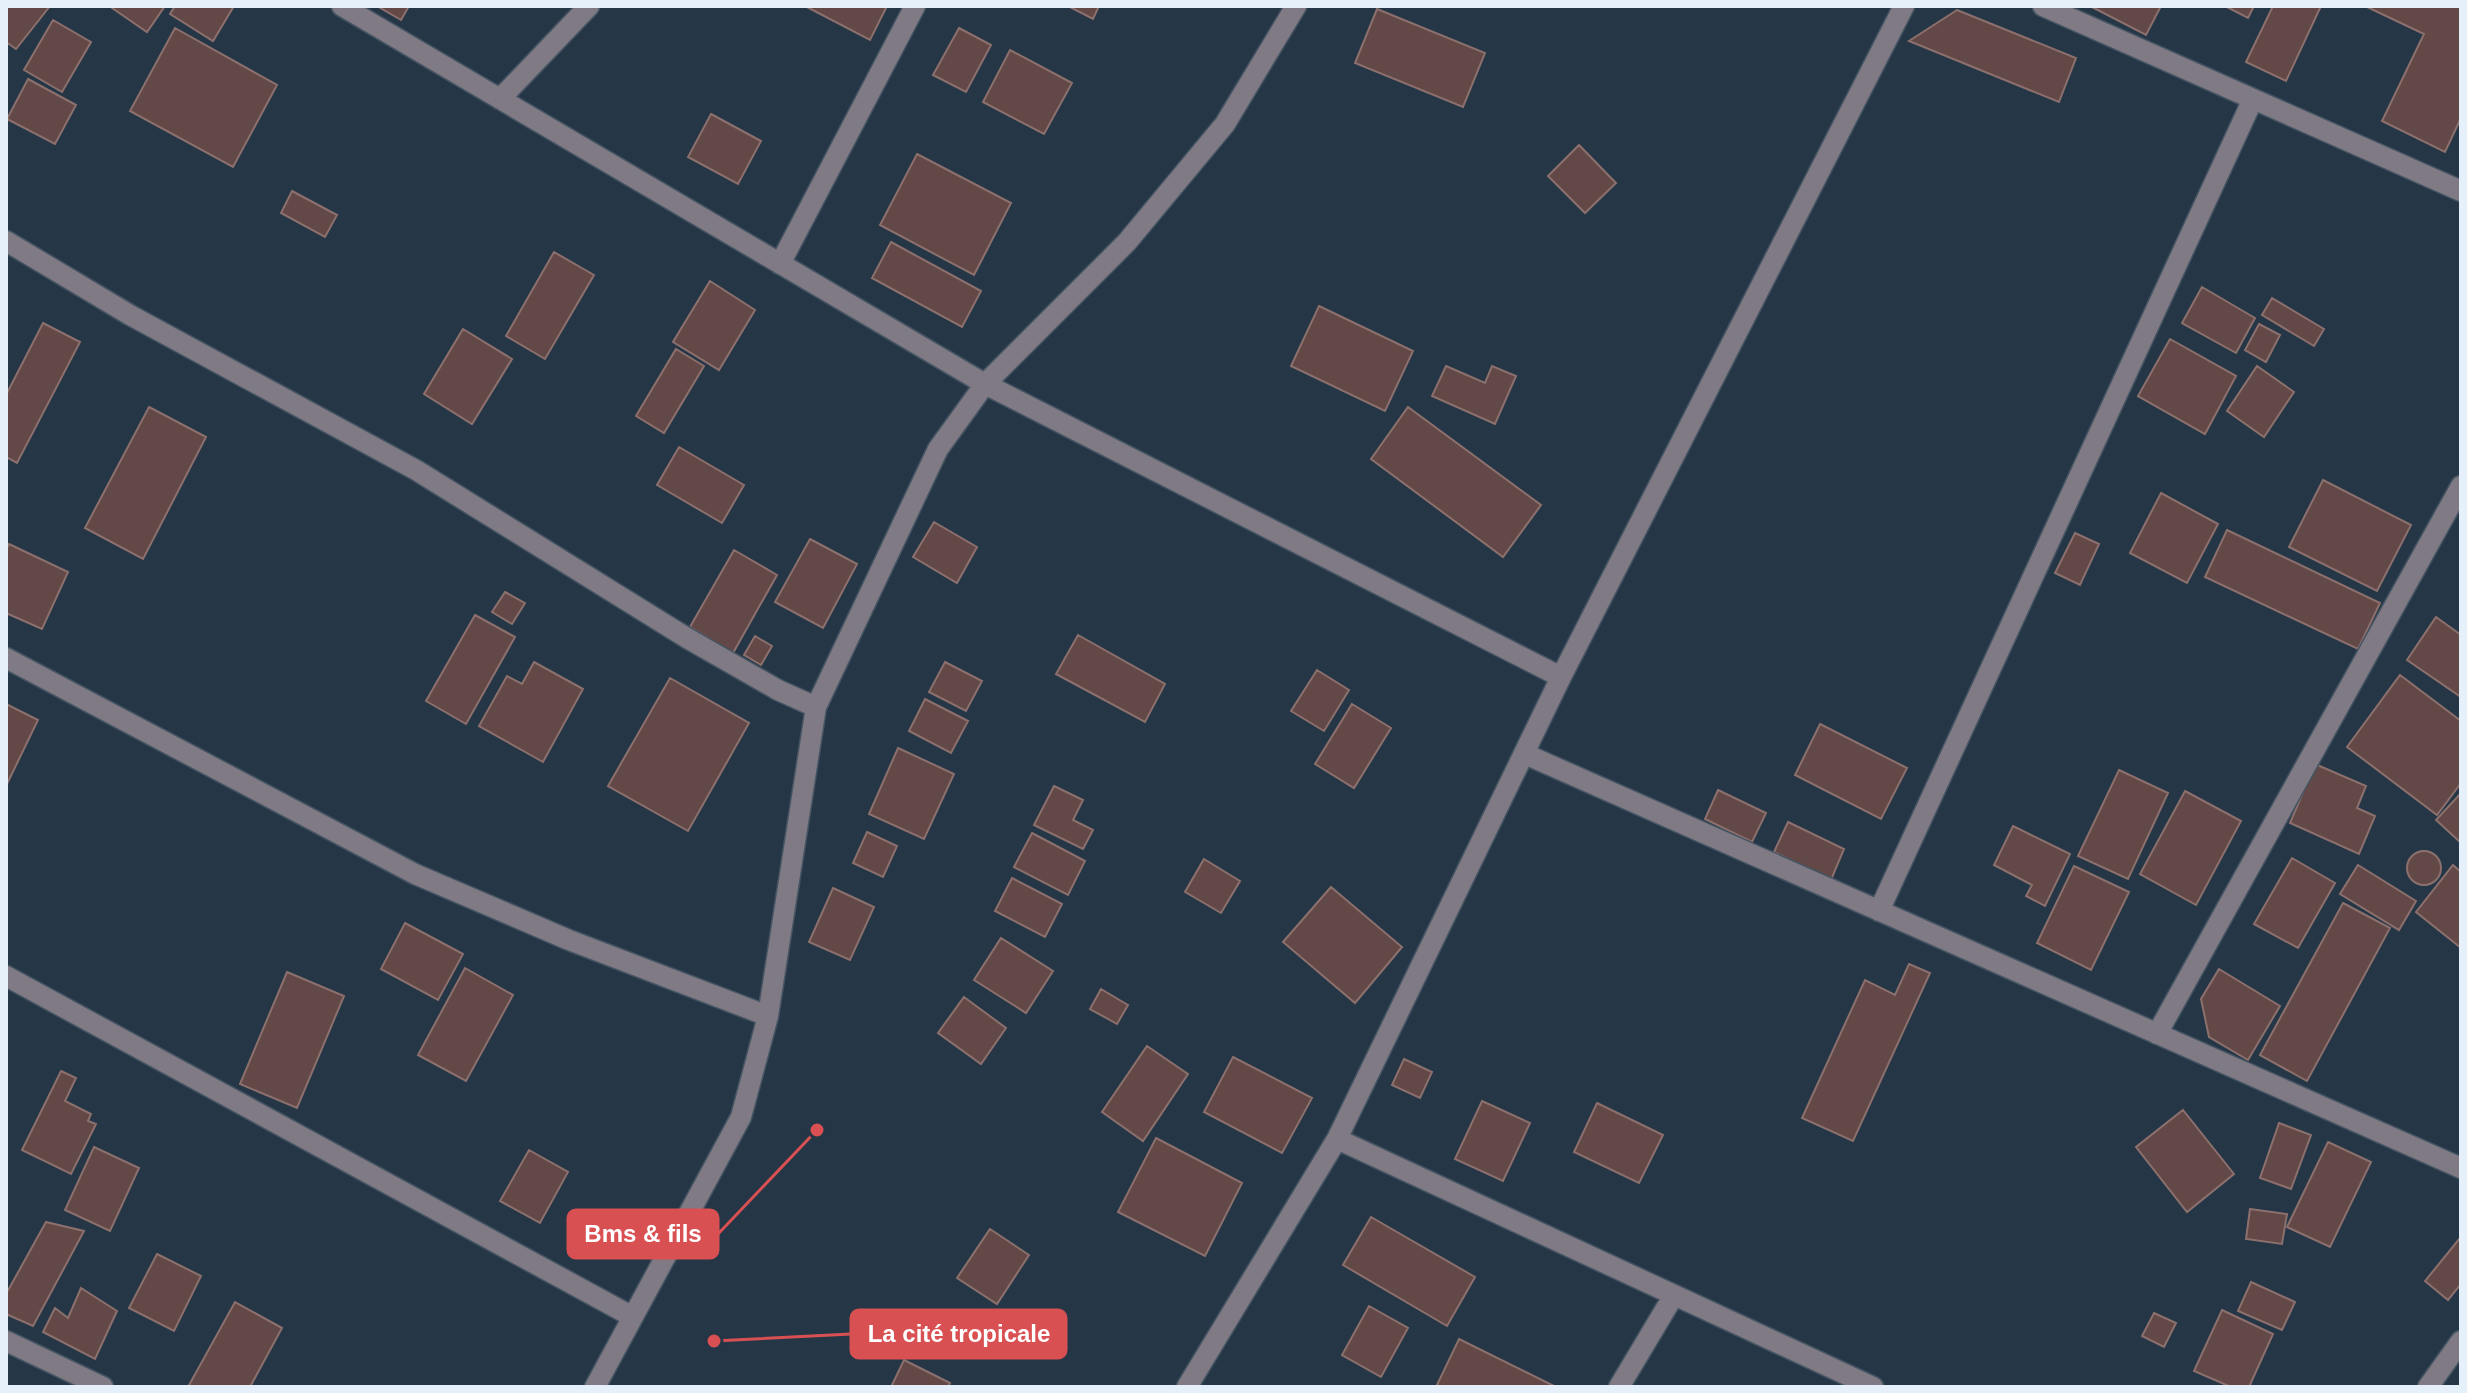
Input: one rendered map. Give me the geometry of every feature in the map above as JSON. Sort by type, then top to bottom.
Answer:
[{"type":"street","points":[[342,6],[985,384],[1561,677]]},
{"type":"street","points":[[500,99],[589,6]]},
{"type":"street","points":[[780,264],[915,6]]},
{"type":"street","points":[[595,1387],[741,1117],[768,1016],[816,707],[938,449],[985,384],[1127,242],[1225,124],[1296,6]]},
{"type":"street","points":[[1187,1387],[1337,1139],[1561,677],[1904,6]]},
{"type":"street","points":[[2043,6],[2461,191]]},
{"type":"street","points":[[1879,911],[2253,99]]},
{"type":"street","points":[[6,241],[130,315],[416,470],[687,638],[778,690],[816,707]]},
{"type":"street","points":[[2157,1034],[2461,486]]},
{"type":"street","points":[[6,658],[415,874],[569,940],[768,1016]]},
{"type":"street","points":[[1525,754],[2461,1168]]},
{"type":"street","points":[[6,976],[633,1317]]},
{"type":"street","points":[[1337,1139],[1873,1387]]},
{"type":"street","points":[[1619,1387],[1674,1295]]},
{"type":"street","points":[[6,1341],[103,1387]]},
{"type":"street","points":[[2428,1387],[2461,1341]]},
{"type":"building","points":[[6,6],[50,6],[16,49],[6,42]]},
{"type":"building","points":[[113,6],[165,6],[147,32]]},
{"type":"building","points":[[175,6],[234,6],[213,41],[170,14]]},
{"type":"building","points":[[377,6],[409,6],[401,20]]},
{"type":"building","points":[[805,6],[887,6],[870,40]]},
{"type":"building","points":[[1068,6],[1099,6],[1093,19]]},
{"type":"building","points":[[2090,6],[2161,6],[2146,35]]},
{"type":"building","points":[[2225,6],[2254,6],[2248,18]]},
{"type":"building","points":[[2273,6],[2321,6],[2286,81],[2246,62]]},
{"type":"building","points":[[2365,6],[2461,6],[2461,118],[2445,152],[2382,121],[2424,34]]},
{"type":"building","points":[[1377,9],[1485,53],[1463,107],[1355,63]]},
{"type":"building","points":[[1957,10],[2076,58],[2059,102],[1909,41]]},
{"type":"building","points":[[53,20],[91,42],[62,92],[24,70]]},
{"type":"building","points":[[175,28],[277,85],[233,167],[130,111]]},
{"type":"building","points":[[959,28],[991,45],[966,92],[933,75]]},
{"type":"building","points":[[1010,50],[1072,83],[1044,134],[983,102]]},
{"type":"building","points":[[28,79],[76,105],[55,144],[7,119]]},
{"type":"building","points":[[711,114],[761,141],[738,184],[688,157]]},
{"type":"building","points":[[1579,145],[1616,183],[1585,213],[1548,176]]},
{"type":"building","points":[[917,154],[1011,203],[974,275],[880,225]]},
{"type":"building","points":[[292,191],[337,215],[325,237],[281,213]]},
{"type":"building","points":[[891,242],[981,291],[962,327],[872,278]]},
{"type":"building","points":[[554,252],[594,275],[545,359],[506,336]]},
{"type":"building","points":[[710,281],[755,310],[719,370],[673,342]]},
{"type":"building","points":[[2202,287],[2255,318],[2236,353],[2182,323]]},
{"type":"building","points":[[2272,298],[2324,329],[2314,346],[2262,315]]},
{"type":"building","points":[[1319,306],[1413,351],[1385,411],[1291,366]]},
{"type":"building","points":[[43,323],[80,342],[17,463],[6,457],[6,395]]},
{"type":"building","points":[[2259,324],[2280,335],[2266,362],[2245,350]]},
{"type":"building","points":[[463,329],[512,359],[472,424],[424,394]]},
{"type":"building","points":[[2170,339],[2236,376],[2205,434],[2138,396]]},
{"type":"building","points":[[676,349],[704,366],[664,433],[636,416]]},
{"type":"building","points":[[1446,366],[1485,383],[1492,366],[1516,376],[1495,424],[1432,396]]},
{"type":"building","points":[[2257,366],[2294,392],[2264,437],[2227,411]]},
{"type":"building","points":[[149,407],[206,437],[143,559],[85,528]]},
{"type":"building","points":[[1408,407],[1541,505],[1503,557],[1371,459]]},
{"type":"building","points":[[679,447],[744,485],[722,523],[657,485]]},
{"type":"building","points":[[2323,480],[2411,525],[2377,591],[2289,547]]},
{"type":"building","points":[[2161,493],[2218,524],[2187,583],[2130,553]]},
{"type":"building","points":[[934,522],[977,547],[957,583],[913,557]]},
{"type":"building","points":[[2227,530],[2380,603],[2358,649],[2205,577]]},
{"type":"building","points":[[2075,533],[2099,544],[2080,585],[2055,573]]},
{"type":"building","points":[[810,539],[857,564],[823,628],[775,602]]},
{"type":"building","points":[[9,544],[68,572],[42,629],[6,613],[6,550]]},
{"type":"building","points":[[734,550],[777,575],[733,653],[690,627]]},
{"type":"building","points":[[505,592],[525,603],[512,624],[492,612]]},
{"type":"building","points":[[475,615],[515,637],[466,724],[426,701]]},
{"type":"building","points":[[2436,617],[2461,635],[2461,697],[2407,660]]},
{"type":"building","points":[[1078,635],[1165,684],[1145,722],[1056,674]]},
{"type":"building","points":[[755,636],[772,646],[761,665],[744,655]]},
{"type":"building","points":[[534,662],[583,689],[543,762],[479,726],[507,676],[522,684]]},
{"type":"building","points":[[945,662],[982,681],[966,711],[929,692]]},
{"type":"building","points":[[1317,670],[1349,690],[1324,731],[1291,711]]},
{"type":"building","points":[[2400,675],[2461,721],[2461,783],[2437,815],[2347,747]]},
{"type":"building","points":[[670,678],[749,723],[688,831],[608,786]]},
{"type":"building","points":[[925,699],[968,721],[951,753],[909,731]]},
{"type":"building","points":[[6,704],[38,720],[6,786]]},
{"type":"building","points":[[1352,704],[1391,728],[1354,788],[1315,764]]},
{"type":"building","points":[[1820,724],[1907,768],[1881,819],[1795,775]]},
{"type":"building","points":[[898,748],[954,774],[924,839],[869,814]]},
{"type":"building","points":[[2315,764],[2366,786],[2357,808],[2375,816],[2359,854],[2290,823]]},
{"type":"building","points":[[2119,770],[2168,793],[2128,879],[2078,856]]},
{"type":"building","points":[[1054,786],[1083,800],[1073,820],[1093,830],[1083,849],[1034,825]]},
{"type":"building","points":[[1718,790],[1766,813],[1752,842],[1705,819]]},
{"type":"building","points":[[2185,791],[2241,821],[2196,905],[2140,874]]},
{"type":"building","points":[[2461,793],[2461,843],[2436,820]]},
{"type":"building","points":[[1788,822],[1844,849],[1831,880],[1774,852]]},
{"type":"building","points":[[2013,826],[2070,854],[2045,906],[2026,896],[2032,885],[1994,865]]},
{"type":"building","points":[[867,832],[897,846],[883,877],[853,863]]},
{"type":"building","points":[[1032,833],[1085,861],[1068,895],[1014,867]]},
{"type":"building","points":[[2424,851],[2436,856],[2441,868],[2436,880],[2424,885],[2412,880],[2407,868],[2412,856]]},
{"type":"building","points":[[2292,858],[2335,883],[2298,948],[2254,924]]},
{"type":"building","points":[[1204,859],[1240,881],[1221,913],[1185,892]]},
{"type":"building","points":[[2358,865],[2416,901],[2399,930],[2340,894]]},
{"type":"building","points":[[2453,865],[2461,872],[2461,948],[2416,912]]},
{"type":"building","points":[[2074,866],[2129,892],[2091,970],[2037,943]]},
{"type":"building","points":[[1012,878],[1062,904],[1045,937],[995,911]]},
{"type":"building","points":[[1331,887],[1402,947],[1355,1003],[1283,942]]},
{"type":"building","points":[[833,888],[874,907],[850,960],[809,942]]},
{"type":"building","points":[[2343,903],[2390,928],[2307,1081],[2260,1055]]},
{"type":"building","points":[[405,923],[463,954],[438,1000],[381,969]]},
{"type":"building","points":[[1001,938],[1053,971],[1026,1013],[974,980]]},
{"type":"building","points":[[1909,964],[1930,973],[1853,1141],[1802,1118],[1865,980],[1895,995]]},
{"type":"building","points":[[465,968],[513,995],[466,1081],[418,1055]]},
{"type":"building","points":[[2219,969],[2280,1006],[2248,1060],[2209,1037],[2201,999]]},
{"type":"building","points":[[287,972],[344,996],[297,1108],[240,1084]]},
{"type":"building","points":[[1101,989],[1128,1005],[1117,1024],[1090,1009]]},
{"type":"building","points":[[964,997],[1006,1028],[981,1064],[938,1033]]},
{"type":"building","points":[[1147,1046],[1188,1074],[1143,1141],[1102,1112]]},
{"type":"building","points":[[1233,1057],[1312,1098],[1282,1153],[1204,1112]]},
{"type":"building","points":[[1404,1059],[1432,1072],[1420,1098],[1392,1085]]},
{"type":"building","points":[[61,1071],[76,1078],[65,1101],[91,1114],[88,1121],[96,1124],[71,1174],[22,1150]]},
{"type":"building","points":[[1482,1101],[1530,1123],[1503,1181],[1455,1159]]},
{"type":"building","points":[[1597,1103],[1663,1135],[1639,1183],[1574,1152]]},
{"type":"building","points":[[2183,1110],[2234,1174],[2187,1212],[2136,1147]]},
{"type":"building","points":[[2279,1123],[2311,1135],[2291,1189],[2260,1178]]},
{"type":"building","points":[[1156,1138],[1242,1183],[1205,1256],[1118,1212]]},
{"type":"building","points":[[2328,1142],[2371,1162],[2330,1247],[2287,1227]]},
{"type":"building","points":[[94,1147],[139,1168],[110,1231],[65,1210]]},
{"type":"building","points":[[529,1150],[568,1172],[540,1223],[500,1201]]},
{"type":"building","points":[[2250,1209],[2287,1214],[2282,1244],[2246,1239]]},
{"type":"building","points":[[1371,1217],[1475,1277],[1447,1326],[1343,1265]]},
{"type":"building","points":[[46,1222],[84,1231],[33,1326],[6,1314],[6,1294]]},
{"type":"building","points":[[990,1229],[1029,1255],[997,1304],[957,1278]]},
{"type":"building","points":[[2460,1238],[2461,1284],[2448,1300],[2425,1281]]},
{"type":"building","points":[[157,1254],[201,1276],[174,1331],[129,1308]]},
{"type":"building","points":[[2251,1282],[2295,1302],[2282,1330],[2238,1311]]},
{"type":"building","points":[[81,1288],[117,1311],[95,1359],[43,1332],[55,1308],[68,1318]]},
{"type":"building","points":[[235,1302],[282,1328],[250,1387],[188,1387]]},
{"type":"building","points":[[1369,1306],[1408,1328],[1381,1377],[1342,1355]]},
{"type":"building","points":[[2222,1310],[2273,1334],[2249,1387],[2231,1387],[2194,1371]]},
{"type":"building","points":[[2154,1313],[2176,1323],[2164,1347],[2142,1336]]},
{"type":"building","points":[[1459,1339],[1556,1387],[1436,1387]]},
{"type":"building","points":[[904,1360],[950,1383],[948,1387],[891,1387]]},
{"type":"place","name":"Bms & fils","points":[[817,1130]]},
{"type":"place","name":"La cité tropicale","points":[[714,1341]]}]
